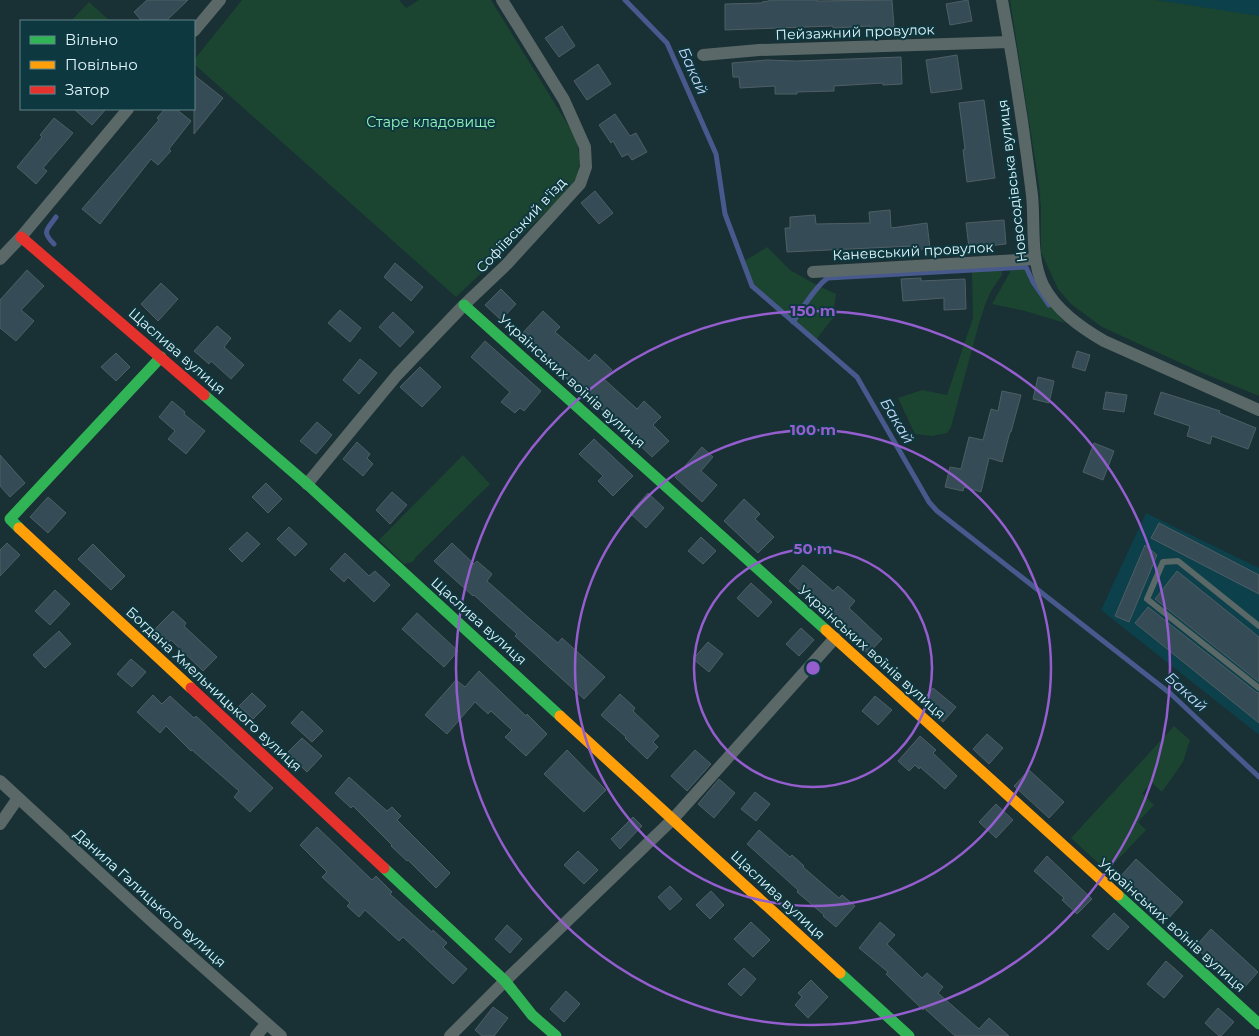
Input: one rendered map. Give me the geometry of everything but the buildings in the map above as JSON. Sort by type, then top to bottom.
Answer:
[{"type":"street","points":[[195,30],[220,0]]},
{"type":"street","name":"Софіївський в'їзд","points":[[307,484],[397,376],[464,305],[507,264],[580,184],[586,167],[585,147],[564,100],[502,0]]},
{"type":"street","name":"Новосодівська вулиця","points":[[1002,0],[1027,156],[1033,206],[1035,260],[1043,284],[1052,299],[1084,329],[1104,341],[1259,410]]},
{"type":"street","name":"Пейзажний провулок","points":[[703,55],[759,50],[1009,42]]},
{"type":"street","points":[[0,259],[21,237],[127,110]]},
{"type":"street","name":"Щаслива вулиця","points":[[21,237],[307,484],[909,1036]]},
{"type":"street","name":"Каневський провулок","points":[[813,272],[1035,260]]},
{"type":"street","name":"Українських воїнів вулиця","points":[[464,305],[835,638],[1259,1024]]},
{"type":"street","name":"Богдана Хмельницького вулиця","points":[[161,357],[10,519],[505,981],[532,1015],[556,1036]]},
{"type":"street","points":[[450,1036],[673,819],[835,638]]},
{"type":"street","name":"Данила Галицького вулиця","points":[[0,781],[156,925],[281,1036]]},
{"type":"street","points":[[0,824],[18,798]]},
{"type":"street","points":[[256,1036],[266,1024]]},
{"type":"lane","points":[[1259,626],[1178,561],[1163,562],[1148,599],[1259,688]]},
{"type":"shaded area","points":[[1156,0],[1259,0],[1259,17]]},
{"type":"shaded area","points":[[1146,513],[1259,568],[1259,735],[1101,610]]},
{"type":"green space","name":"Старе кладовище","points":[[242,0],[399,0],[406,8],[419,0],[491,0],[576,138],[580,158],[578,175],[567,192],[456,297],[195,65],[195,59]]},
{"type":"green space","points":[[1010,0],[1156,0],[1259,16],[1259,396],[1205,374],[1102,327],[1071,304],[1058,289],[1041,252],[1039,185]]},
{"type":"green space","points":[[89,2],[109,20],[72,20]]},
{"type":"green space","points":[[767,247],[790,270],[836,294],[833,318],[815,341],[752,286],[743,262]]},
{"type":"green space","points":[[1013,267],[1026,267],[1039,289],[1065,323],[1025,311],[992,304]]},
{"type":"green space","points":[[1002,270],[1002,275],[991,291],[985,305],[951,427],[947,433],[932,436],[915,434],[898,398],[922,390],[947,395],[973,318],[972,272]]},
{"type":"green space","points":[[463,455],[490,484],[413,562],[404,564],[379,540]]},
{"type":"green space","points":[[1174,726],[1190,740],[1183,762],[1162,792],[1152,783],[1142,793],[1154,805],[1138,822],[1146,830],[1107,871],[1071,838]]},
{"type":"waterway","name":"Бакай","points":[[625,0],[667,43],[716,154],[725,214],[752,286],[857,377],[929,502],[937,511],[1171,694],[1259,777]]},
{"type":"waterway","points":[[54,244],[48,236],[47,230],[56,217]]},
{"type":"waterway","points":[[793,322],[814,292],[828,278],[1026,267],[1033,282],[1049,305]]},
{"type":"traffic: fast","points":[[464,305],[826,630]]},
{"type":"traffic: fast","points":[[19,528],[10,519],[161,357]]},
{"type":"traffic: fast","points":[[204,395],[307,484],[560,716]]},
{"type":"traffic: fast","points":[[384,868],[505,981],[532,1015],[556,1036]]},
{"type":"traffic: fast","points":[[1118,895],[1259,1024]]},
{"type":"traffic: fast","points":[[840,973],[909,1036]]},
{"type":"traffic: slow","points":[[19,528],[191,688]]},
{"type":"traffic: slow","points":[[826,630],[1118,895]]},
{"type":"traffic: slow","points":[[560,716],[840,973]]},
{"type":"traffic: jam","points":[[21,237],[204,395]]},
{"type":"traffic: jam","points":[[191,688],[384,868]]}]
